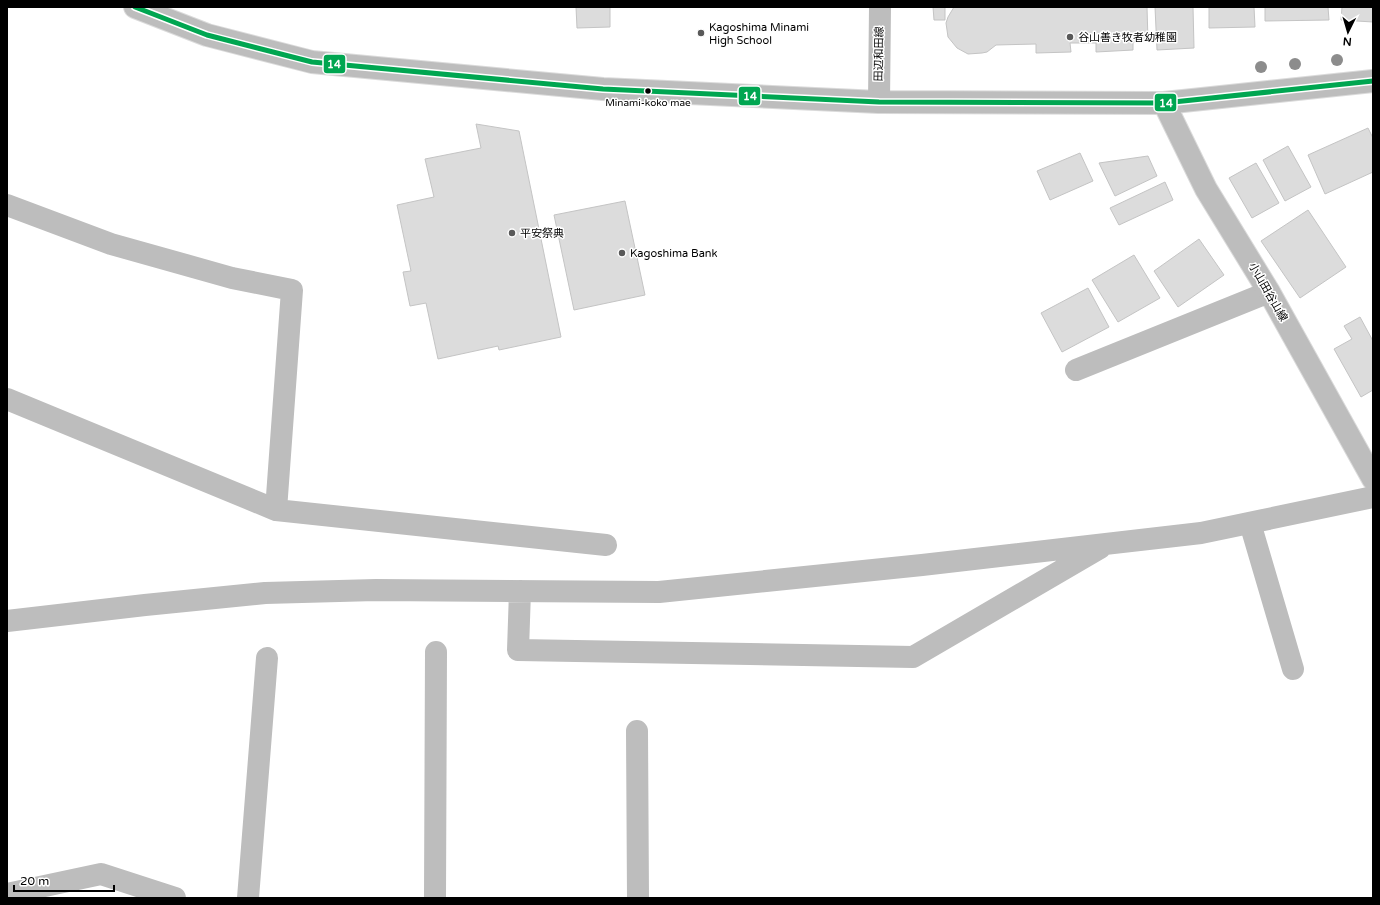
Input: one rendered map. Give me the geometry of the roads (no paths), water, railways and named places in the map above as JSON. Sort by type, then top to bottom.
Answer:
[{"type":"street","points":[[135,7],[208,35],[312,62],[603,89],[878,102],[1164,103],[1373,81]]},
{"type":"street","name":"田辺和田線","points":[[878,102],[880,7]]},
{"type":"street","name":"小山田谷山線","points":[[1164,103],[1206,189],[1269,292],[1373,479]]},
{"type":"street","points":[[7,205],[110,244],[232,278],[292,290],[276,510]]},
{"type":"street","points":[[1076,370],[1269,292]]},
{"type":"street","points":[[7,399],[276,510],[606,545]]},
{"type":"street","points":[[7,621],[265,593],[376,590],[659,592],[922,565],[1201,533],[1373,497]]},
{"type":"street","points":[[1250,523],[1293,669]]},
{"type":"street","points":[[520,591],[518,650],[913,657],[1108,544]]},
{"type":"street","points":[[435,898],[436,652]]},
{"type":"street","points":[[248,898],[267,658]]},
{"type":"street","points":[[637,730],[638,898]]},
{"type":"street","points":[[7,894],[101,874],[175,898]]},
{"type":"place","name":"Kagoshima Minami High School","points":[[701,33]]},
{"type":"place","name":"谷山善き牧者幼稚園","points":[[1070,37]]},
{"type":"place","name":"Minami-koko mae","points":[[648,91]]},
{"type":"place","name":"平安祭典","points":[[512,233]]},
{"type":"place","name":"Kagoshima Bank","points":[[622,253]]}]
